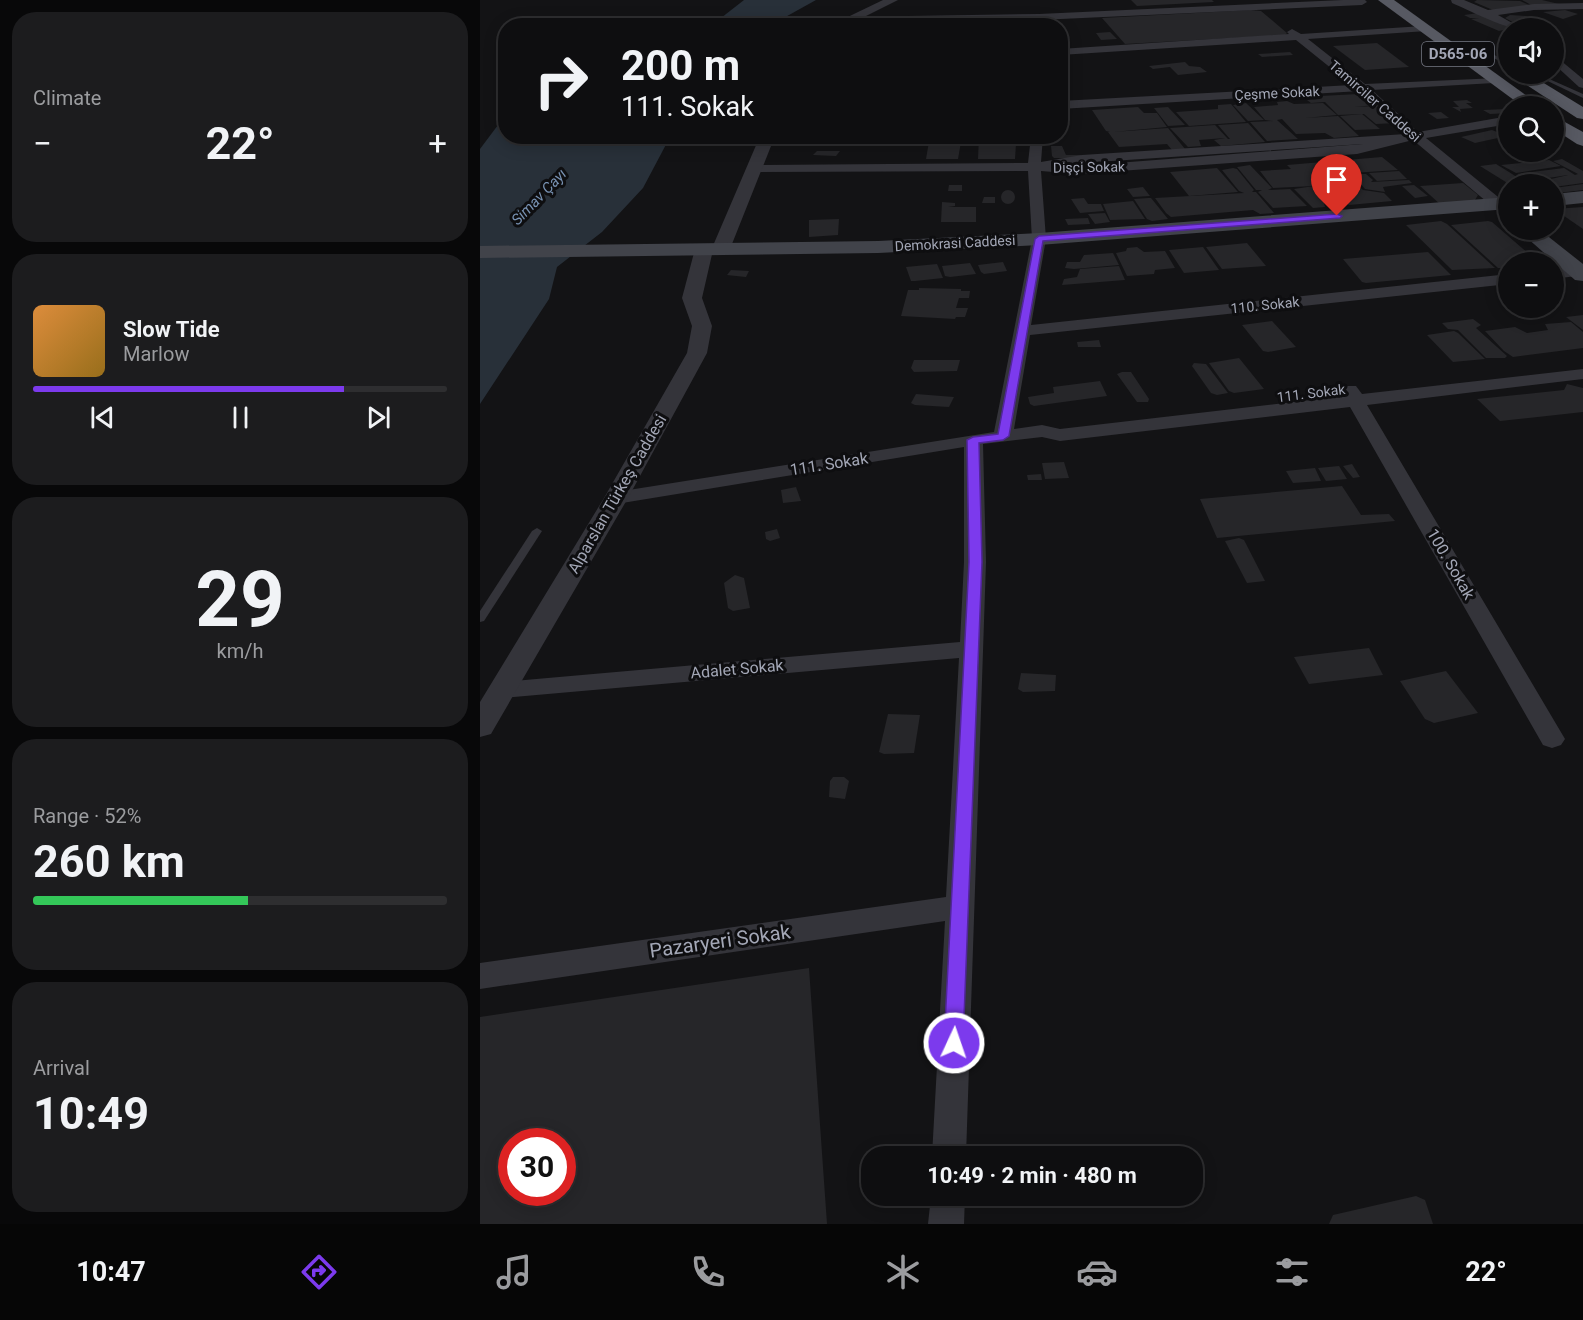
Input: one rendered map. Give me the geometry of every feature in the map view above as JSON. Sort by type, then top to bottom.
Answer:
[{"type":"highway","name":"D565-06","points":[[1385,0],[1517,96]]},
{"type":"highway","name":"D565-06","points":[[1421,7],[1446,28],[1498,61]]},
{"type":"highway","points":[[1534,84],[1583,114]]},
{"type":"highway","points":[[1564,128],[1583,140]]},
{"type":"main road","points":[[1564,199],[1583,197]]},
{"type":"main road","name":"Demokrasi Caddesi","points":[[480,252],[878,247],[1039,239],[1498,207]]},
{"type":"main road","points":[[1540,240],[1581,273]]},
{"type":"street","points":[[851,18],[892,0]]},
{"type":"street","points":[[1455,0],[1498,19]]},
{"type":"street","points":[[1005,18],[1256,3],[1361,1]]},
{"type":"street","name":"Tamirciler Caddesi","points":[[1256,3],[1363,88],[1416,136],[1498,201]]},
{"type":"street","points":[[1487,13],[1534,7],[1583,6]]},
{"type":"street","points":[[1068,51],[1423,29]]},
{"type":"street","points":[[1564,63],[1578,71],[1583,86]]},
{"type":"street","name":"Çeşme Sokak","points":[[1068,105],[1494,80]]},
{"type":"street","name":"Dişçi Sokak","points":[[754,168],[1034,167],[1093,158],[1341,141],[1390,140],[1498,122]]},
{"type":"street","name":"Alparslan Türkeş Caddesi","points":[[480,727],[616,498],[697,353],[702,326],[692,298],[704,249],[754,168],[764,144]]},
{"type":"street","points":[[1003,436],[1039,239],[1034,167],[1036,144]]},
{"type":"street","points":[[1564,274],[1581,273]]},
{"type":"street","name":"110. Sokak","points":[[1022,331],[1498,280]]},
{"type":"street","name":"111. Sokak","points":[[616,498],[973,440],[1042,431],[1060,435],[1583,361]]},
{"type":"street","name":"111. Sokak","points":[[1353,394],[1583,374]]},
{"type":"street","name":"100. Sokak","points":[[1353,394],[1552,739]]},
{"type":"street","points":[[949,1146],[975,562],[973,440]]},
{"type":"street","name":"Adalet Sokak","points":[[502,690],[971,649]]},
{"type":"street","name":"Pazaryeri Sokak","points":[[480,976],[960,907]]},
{"type":"street","points":[[946,1224],[947,1206]]},
{"type":"lane","points":[[1484,52],[1498,58]]},
{"type":"lane","points":[[1559,84],[1583,96]]},
{"type":"lane","points":[[1571,89],[1583,86]]},
{"type":"lane","points":[[480,619],[537,531]]},
{"type":"water","points":[[744,0],[816,0],[784,18],[721,18]]},
{"type":"water","name":"Simav Çayı","points":[[498,125],[498,144],[666,144],[643,188],[602,232],[557,267],[549,299],[480,404],[480,149]]},
{"type":"building","points":[[1131,0],[1212,0],[1214,2],[1137,6]]},
{"type":"building","points":[[1477,0],[1520,1],[1531,6],[1493,10],[1474,2]]},
{"type":"building","points":[[1522,0],[1542,0],[1559,4],[1531,5]]},
{"type":"building","points":[[1565,10],[1578,14],[1564,19],[1543,12]]},
{"type":"building","points":[[1261,11],[1287,33],[1285,35],[1125,44],[1102,18]]},
{"type":"building","points":[[1479,13],[1498,22],[1498,31],[1471,19],[1479,18],[1464,15]]},
{"type":"building","points":[[1510,15],[1529,18],[1505,18]]},
{"type":"building","points":[[1110,32],[1117,39],[1101,40],[1096,33]]},
{"type":"building","points":[[1377,43],[1409,67],[1365,70],[1333,46]]},
{"type":"building","points":[[1290,52],[1293,55],[1262,57],[1258,54]]},
{"type":"building","points":[[1185,62],[1189,66],[1200,67],[1207,72],[1178,75],[1170,67],[1153,69],[1149,66]]},
{"type":"building","points":[[1359,94],[1376,105],[1354,107],[1377,106],[1397,123],[1376,124],[1364,114],[1338,115],[1325,102],[1311,103],[1307,100],[1320,99],[1320,96]]},
{"type":"building","points":[[1467,100],[1472,103],[1466,103],[1473,108],[1460,109],[1461,112],[1452,107],[1459,107],[1453,101]]},
{"type":"building","points":[[1287,101],[1294,104],[1323,103],[1337,115],[1305,118],[1338,116],[1359,136],[1334,138],[1325,133],[1296,134],[1282,119],[1277,120],[1298,139],[1267,141],[1250,122],[1273,121],[1265,120],[1254,107],[1278,105],[1277,102]]},
{"type":"building","points":[[1246,103],[1264,120],[1248,121],[1233,105]]},
{"type":"building","points":[[1231,104],[1246,122],[1189,126],[1176,112],[1218,109],[1218,105]]},
{"type":"building","points":[[1138,107],[1144,113],[1157,113],[1167,127],[1113,132],[1168,128],[1185,149],[1172,150],[1167,144],[1119,147],[1092,110]]},
{"type":"building","points":[[1168,107],[1185,125],[1168,126],[1154,108]]},
{"type":"building","points":[[1498,109],[1498,114],[1490,114],[1483,110]]},
{"type":"building","points":[[1441,112],[1449,118],[1437,119],[1428,113]]},
{"type":"building","points":[[1362,114],[1380,129],[1355,130],[1340,116]]},
{"type":"building","points":[[1248,123],[1265,142],[1221,146],[1214,140],[1225,138],[1199,140],[1201,146],[1188,147],[1170,128],[1215,125],[1230,139],[1218,125]]},
{"type":"building","points":[[1492,130],[1498,132],[1498,138],[1475,143],[1461,137]]},
{"type":"building","points":[[929,144],[961,144],[958,159],[926,159]]},
{"type":"building","points":[[979,144],[1016,144],[1015,159],[978,159]]},
{"type":"building","points":[[1051,146],[1062,146],[1066,155],[1081,155],[1081,158],[1054,158]]},
{"type":"building","points":[[817,151],[840,151],[836,156],[813,155]]},
{"type":"building","points":[[1382,157],[1398,170],[1352,173],[1336,166],[1350,174],[1366,174],[1373,180],[1371,182],[1409,180],[1412,183],[1383,187],[1385,192],[1365,189],[1359,182],[1355,183],[1363,190],[1384,193],[1392,201],[1349,205],[1326,186],[1337,184],[1322,185],[1339,201],[1324,203],[1325,207],[1313,208],[1294,189],[1314,186],[1273,188],[1260,171],[1291,169],[1287,165]]},
{"type":"building","points":[[1564,160],[1583,171],[1583,183],[1564,186],[1564,176],[1568,175],[1564,174],[1517,174],[1564,168],[1575,175],[1578,174],[1555,162],[1564,162]]},
{"type":"building","points":[[1553,162],[1561,166],[1516,173],[1501,165]]},
{"type":"building","points":[[1496,164],[1512,174],[1498,174],[1498,177],[1480,166]]},
{"type":"building","points":[[1250,165],[1272,188],[1268,190],[1290,189],[1307,206],[1273,208],[1258,192],[1262,190],[1256,190],[1237,167]]},
{"type":"building","points":[[1217,168],[1238,192],[1189,196],[1170,172]]},
{"type":"building","points":[[1237,169],[1254,190],[1252,192],[1256,192],[1274,213],[1260,214],[1253,210],[1171,217],[1155,198],[1244,193],[1239,191],[1222,170]]},
{"type":"building","points":[[1399,171],[1407,179],[1377,181],[1369,173]]},
{"type":"building","points":[[1463,183],[1478,195],[1475,200],[1441,205],[1420,186]]},
{"type":"building","points":[[1583,184],[1583,190],[1564,192],[1564,187]]},
{"type":"building","points":[[949,185],[962,185],[962,191],[948,191]]},
{"type":"building","points":[[1414,185],[1428,196],[1415,198],[1402,186]]},
{"type":"building","points":[[1143,187],[1150,196],[1133,197],[1127,189]]},
{"type":"building","points":[[1008,190],[1013,192],[1015,197],[1013,202],[1008,204],[1003,202],[1001,197],[1003,192]]},
{"type":"building","points":[[984,197],[995,197],[995,203],[982,203]]},
{"type":"building","points":[[1084,198],[1088,204],[1101,204],[1104,211],[1080,213],[1071,199]]},
{"type":"building","points":[[1151,198],[1168,219],[1152,221],[1147,219],[1134,199]]},
{"type":"building","points":[[1133,201],[1145,219],[1110,220],[1103,204]]},
{"type":"building","points":[[942,202],[955,203],[955,206],[948,207],[976,207],[976,222],[941,222]]},
{"type":"building","points":[[1583,207],[1583,229],[1564,216],[1564,208]]},
{"type":"building","points":[[1105,213],[1110,222],[1095,224],[1088,214]]},
{"type":"building","points":[[1088,218],[1090,224],[1068,225],[1065,219]]},
{"type":"building","points":[[839,219],[838,235],[809,237],[809,220]]},
{"type":"building","points":[[1441,221],[1495,268],[1452,270],[1406,225]]},
{"type":"building","points":[[1492,222],[1498,227],[1498,240],[1513,240],[1526,252],[1498,252],[1498,268],[1451,225]]},
{"type":"building","points":[[1247,243],[1266,266],[1222,269],[1206,247]]},
{"type":"building","points":[[1137,247],[1144,252],[1165,251],[1175,268],[1155,270],[1154,274],[1127,276],[1116,253]]},
{"type":"building","points":[[1203,247],[1219,270],[1184,273],[1169,250]]},
{"type":"building","points":[[1428,252],[1451,275],[1366,283],[1362,282],[1343,259]]},
{"type":"building","points":[[1113,253],[1119,265],[1065,268],[1067,262],[1080,262],[1084,255]]},
{"type":"building","points":[[1003,262],[1007,271],[984,274],[978,265]]},
{"type":"building","points":[[970,263],[976,274],[945,276],[942,266]]},
{"type":"building","points":[[937,264],[943,278],[911,281],[906,267]]},
{"type":"building","points":[[1119,266],[1125,280],[1062,285],[1064,279],[1077,277],[1080,269]]},
{"type":"building","points":[[731,270],[749,271],[746,277],[727,275]]},
{"type":"building","points":[[919,288],[970,291],[969,298],[959,298],[956,308],[968,308],[965,317],[955,319],[901,316],[908,290],[919,290]]},
{"type":"building","points":[[1583,315],[1583,330],[1566,317]]},
{"type":"building","points":[[1473,319],[1481,325],[1476,328],[1507,356],[1505,358],[1486,358],[1458,330],[1448,329],[1442,323]]},
{"type":"building","points":[[1272,321],[1296,347],[1263,351],[1242,325]]},
{"type":"building","points":[[1571,322],[1583,332],[1583,348],[1513,357],[1485,331],[1515,327],[1527,333],[1548,330],[1545,324]]},
{"type":"building","points":[[1454,331],[1485,359],[1453,362],[1427,335]]},
{"type":"building","points":[[1099,340],[1101,347],[1078,347],[1077,342]]},
{"type":"building","points":[[1239,358],[1264,389],[1234,393],[1229,391],[1209,363]]},
{"type":"building","points":[[914,360],[960,360],[957,371],[914,372],[911,368]]},
{"type":"building","points":[[1194,363],[1206,364],[1228,393],[1217,395],[1211,393],[1192,366]]},
{"type":"building","points":[[1131,372],[1149,399],[1148,402],[1137,402],[1117,374]]},
{"type":"building","points":[[1100,381],[1107,396],[1034,406],[1030,404],[1028,397],[1054,393],[1053,387]]},
{"type":"building","points":[[1567,384],[1583,388],[1583,412],[1500,421],[1477,399],[1564,390]]},
{"type":"building","points":[[916,394],[954,397],[949,407],[915,405],[911,403]]},
{"type":"building","points":[[1064,462],[1069,478],[1045,479],[1042,463]]},
{"type":"building","points":[[1352,464],[1360,477],[1353,478],[1343,466]]},
{"type":"building","points":[[1339,466],[1347,479],[1326,481],[1318,468]]},
{"type":"building","points":[[1315,468],[1321,481],[1293,483],[1286,471]]},
{"type":"building","points":[[1041,474],[1042,480],[1028,480],[1027,475]]},
{"type":"building","points":[[1342,486],[1361,515],[1389,514],[1395,521],[1217,538],[1200,499]]},
{"type":"building","points":[[796,487],[801,501],[783,503],[781,490]]},
{"type":"building","points":[[777,529],[780,538],[770,541],[766,539],[765,532]]},
{"type":"building","points":[[1239,538],[1244,540],[1265,581],[1247,583],[1225,541]]},
{"type":"building","points":[[735,575],[744,578],[750,608],[733,611],[728,608],[724,583]]},
{"type":"building","points":[[1369,648],[1383,675],[1309,684],[1294,657]]},
{"type":"building","points":[[1446,671],[1478,713],[1434,723],[1425,719],[1400,681]]},
{"type":"building","points":[[1021,673],[1056,675],[1055,691],[1023,692],[1018,689]]},
{"type":"building","points":[[888,714],[920,715],[914,753],[884,754],[879,752]]},
{"type":"building","points":[[833,777],[844,777],[849,781],[845,799],[829,797],[830,781]]},
{"type":"building","points":[[809,968],[827,1224],[480,1224],[480,1017]]},
{"type":"building","points":[[1416,1196],[1425,1200],[1433,1224],[1329,1224],[1333,1215]]},
{"type":"route","points":[[954,1043],[975,562],[973,440],[1003,436],[1039,239],[1337,216]]}]
